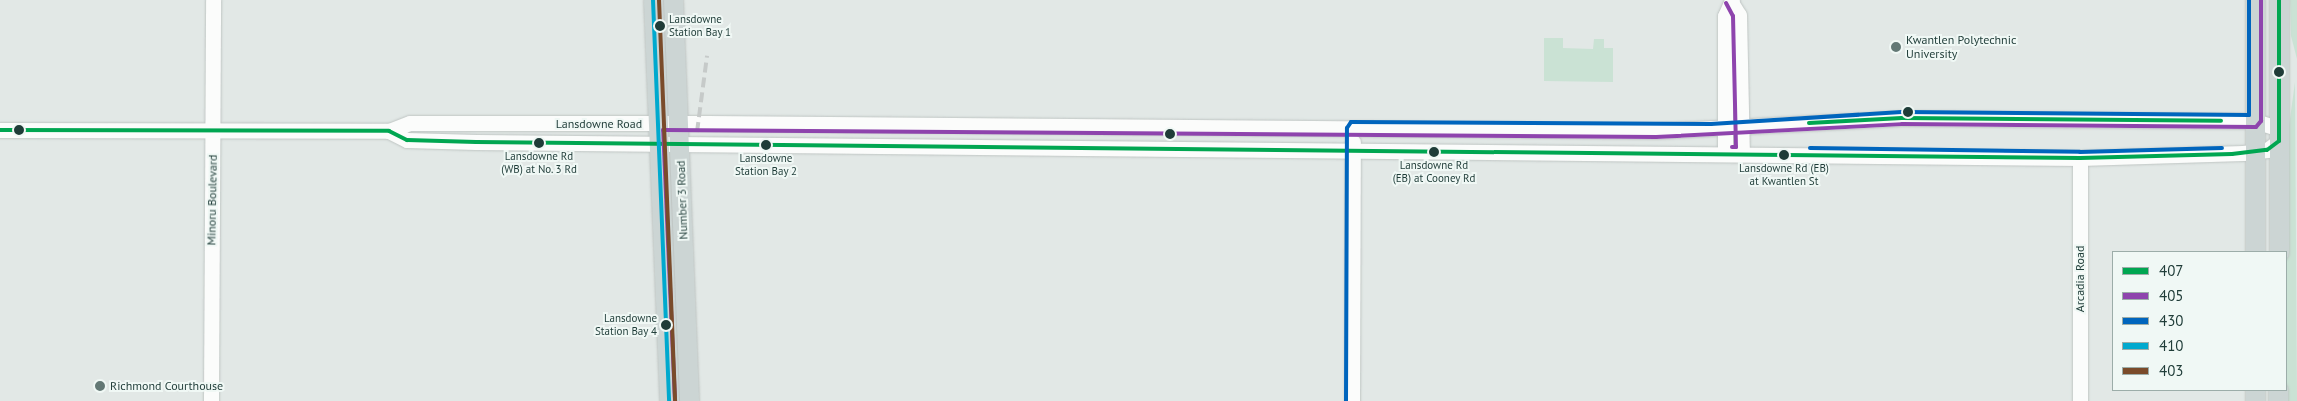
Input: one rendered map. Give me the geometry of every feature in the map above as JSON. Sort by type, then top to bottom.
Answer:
[{"type":"main road","name":"Number 3 Road","points":[[653,0],[656,124],[669,401]]},
{"type":"main road","name":"Number 3 Road","points":[[673,0],[680,123],[688,401]]},
{"type":"main road","points":[[2255,0],[2255,251]]},
{"type":"main road","points":[[2278,251],[2279,0]]},
{"type":"street","name":"Minoru Boulevard","points":[[211,401],[213,0]]},
{"type":"street","points":[[1732,2],[1739,15],[1742,153]]},
{"type":"street","points":[[1725,153],[1725,16],[1732,2]]},
{"type":"street","name":"Lansdowne Road","points":[[0,130],[212,129],[389,131],[410,123],[1725,129],[1902,118],[2255,121],[2279,135],[2267,150],[2255,152],[2080,158],[407,140],[389,131]]},
{"type":"street","points":[[1352,401],[1353,128]]},
{"type":"street","name":"Arcadia Road","points":[[2080,158],[2080,401]]},
{"type":"green space","points":[[2290,0],[2297,0],[2297,59],[2291,36]]},
{"type":"green space","points":[[1544,38],[1563,38],[1563,48],[1593,49],[1594,39],[1604,39],[1604,48],[1613,48],[1613,82],[1544,81]]},
{"type":"green space","points":[[2295,82],[2297,401],[2287,401],[2286,148]]},
{"type":"railway","points":[[697,132],[707,56]]},
{"type":"transit line","name":"410","points":[[653,0],[669,401]]},
{"type":"transit line","name":"403","points":[[659,0],[675,401]]},
{"type":"transit line","name":"430","points":[[1346,401],[1347,128],[1351,122],[1711,124],[1902,112],[2249,115],[2249,0]]},
{"type":"transit line","name":"405","points":[[675,401],[663,130],[1656,137],[1902,124],[2256,127],[2261,121],[2261,0]]},
{"type":"transit line","name":"407","points":[[0,130],[389,131],[407,140],[476,142],[2080,158],[2232,154],[2267,150],[2279,141],[2279,0]]},
{"type":"transit line","name":"405","points":[[1726,3],[1733,16],[1736,147],[1732,147]]},
{"type":"transit line","name":"407","points":[[1809,123],[1902,118],[2221,121]]},
{"type":"transit line","name":"430","points":[[1810,148],[2080,152],[2222,148]]},
{"type":"place","name":"Lansdowne Station Bay 1","points":[[660,26]]},
{"type":"place","name":"Kwantlen Polytechnic University","points":[[1896,47]]},
{"type":"place","name":"Lansdowne Rd (WB) at No. 3 Rd","points":[[539,143]]},
{"type":"place","name":"Lansdowne Station Bay 2","points":[[766,145]]},
{"type":"place","name":"Lansdowne Rd (EB) at Cooney Rd","points":[[1434,152]]},
{"type":"place","name":"Lansdowne Rd (EB) at Kwantlen St","points":[[1784,155]]},
{"type":"place","name":"Lansdowne Station Bay 4","points":[[666,325]]},
{"type":"place","name":"Richmond Courthouse","points":[[100,386]]}]
